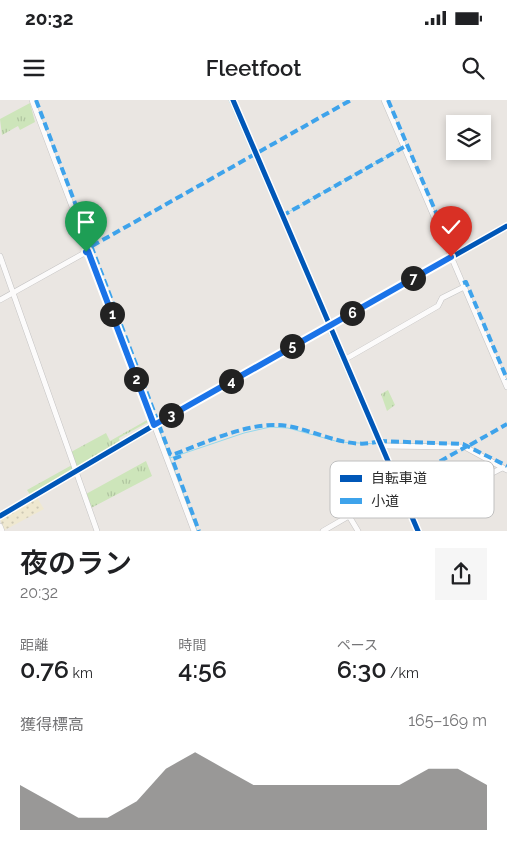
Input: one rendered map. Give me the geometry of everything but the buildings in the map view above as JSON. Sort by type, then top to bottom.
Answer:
[{"type":"street","points":[[32,100],[88,251],[156,424],[194,531]]},
{"type":"street","points":[[233,100],[387,461]]},
{"type":"street","points":[[384,100],[507,387]]},
{"type":"street","points":[[0,516],[156,424],[507,226]]},
{"type":"street","points":[[0,300],[88,251]]},
{"type":"street","points":[[0,256],[97,531]]},
{"type":"street","points":[[344,360],[438,306],[442,298],[464,287]]},
{"type":"street","points":[[380,444],[462,447],[489,461]]},
{"type":"street","points":[[325,530],[346,518]]},
{"type":"street","points":[[350,518],[358,531]]},
{"type":"street","points":[[412,518],[418,531]]},
{"type":"street","points":[[0,526],[2,531]]},
{"type":"green space","points":[[30,103],[35,122],[20,130],[18,126],[2,135],[0,119]]},
{"type":"green space","points":[[388,390],[395,405],[387,411],[381,394]]},
{"type":"green space","points":[[149,419],[150,421],[119,438],[120,443],[77,468],[71,452],[106,433],[110,441]]},
{"type":"green space","points":[[146,461],[152,476],[91,508],[86,494]]},
{"type":"green space","points":[[72,465],[73,472],[31,496],[27,490]]},
{"type":"sand","points":[[36,496],[44,509],[3,531],[0,517]]},
{"type":"waterway","points":[[229,100],[326,324]]},
{"type":"waterway","points":[[283,215],[402,148]]},
{"type":"waterway","points":[[451,254],[507,223]]},
{"type":"waterway","points":[[421,271],[448,256]]},
{"type":"waterway","points":[[329,333],[385,461]]},
{"type":"waterway","points":[[142,384],[156,423]]},
{"type":"waterway","points":[[158,426],[197,531]]},
{"type":"waterway","points":[[170,458],[244,433],[270,427],[288,428],[339,442],[379,444]]},
{"type":"waterway","points":[[383,443],[427,444]]},
{"type":"waterway","points":[[409,518],[415,531]]},
{"type":"marked path","points":[[36,100],[170,454],[172,455],[237,431],[276,425],[301,429],[340,441],[353,443],[379,441]]},
{"type":"marked path","points":[[92,246],[351,100]]},
{"type":"marked path","points":[[388,100],[452,250]]},
{"type":"marked path","points":[[282,216],[404,147]]},
{"type":"marked path","points":[[463,283],[466,282],[507,379]]},
{"type":"marked path","points":[[470,445],[507,424]]},
{"type":"marked path","points":[[379,441],[463,444],[507,466]]},
{"type":"marked path","points":[[441,461],[469,445]]},
{"type":"marked path","points":[[181,456],[173,459],[173,461],[199,531]]},
{"type":"cycle path","points":[[233,100],[388,461]]},
{"type":"cycle path","points":[[0,516],[178,411],[507,226]]},
{"type":"cycle path","points":[[412,518],[418,531]]},
{"type":"route","points":[[86,252],[88,251],[101,284],[154,425],[451,257]]}]
